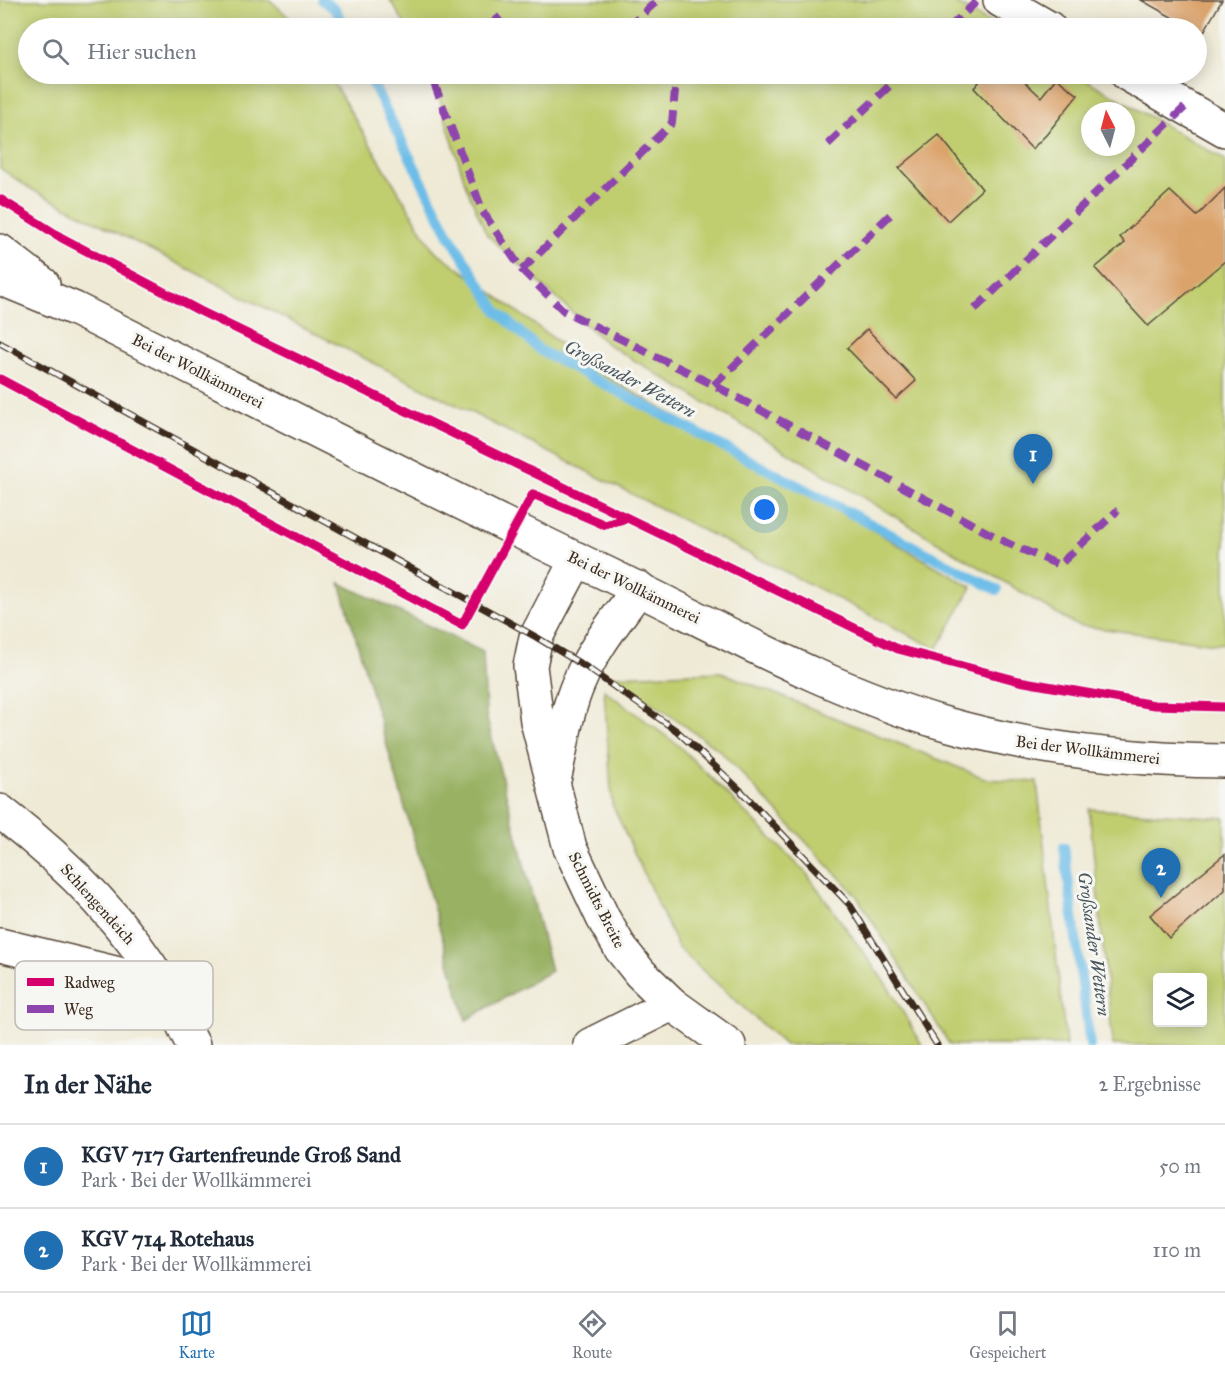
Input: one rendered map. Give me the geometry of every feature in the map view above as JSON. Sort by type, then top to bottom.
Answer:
[{"type":"main road","points":[[1000,0],[1032,18]]},
{"type":"main road","points":[[1144,84],[1225,130]]},
{"type":"main road","name":"Bei der Wollkämmerei","points":[[0,251],[75,309]]},
{"type":"main road","name":"Bei der Wollkämmerei","points":[[0,278],[75,309],[513,529],[812,672],[872,698],[943,723],[1005,739],[1103,755],[1172,760],[1225,760]]},
{"type":"main road","name":"Schmidts Breite","points":[[577,559],[536,637],[530,666],[537,721],[570,848],[603,918],[621,949],[672,1004],[729,1045]]},
{"type":"main road","name":"Schmidts Breite","points":[[553,782],[578,682],[590,660],[639,588]]},
{"type":"main road","name":"Schlengendeich","points":[[0,811],[73,872],[130,937],[146,961]]},
{"type":"main road","points":[[0,945],[66,961]]},
{"type":"main road","points":[[590,1045],[672,1004]]},
{"type":"main road","name":"Schlengendeich","points":[[185,1030],[193,1045]]},
{"type":"green space","points":[[0,0],[270,0],[289,18],[18,18],[18,84],[334,84],[433,249],[600,373],[972,587],[937,649],[31,189],[0,168]]},
{"type":"green space","points":[[390,0],[950,0],[982,18],[401,18]]},
{"type":"green space","points":[[435,84],[1093,84],[1125,102],[1081,102],[1081,156],[1135,156],[1135,108],[1225,160],[1225,643],[1215,644],[1076,625],[607,344],[487,235],[466,186]]},
{"type":"green space","points":[[340,583],[483,652],[486,715],[551,971],[466,1020]]},
{"type":"green space","points":[[721,672],[987,779],[1037,782],[1066,1045],[950,1045],[856,895],[719,750],[614,676]]},
{"type":"green space","points":[[604,690],[678,745],[807,874],[889,988],[922,1045],[785,1045],[678,948],[612,804]]},
{"type":"green space","points":[[1089,809],[1225,818],[1225,1045],[1113,1045]]},
{"type":"building","points":[[1141,0],[1222,0],[1207,26],[1207,18],[1173,18]]},
{"type":"building","points":[[977,84],[1027,84],[1041,97],[1051,84],[1064,84],[1078,95],[1032,149],[974,88]]},
{"type":"building","points":[[939,135],[982,189],[948,221],[899,168]]},
{"type":"building","points":[[1225,188],[1225,261],[1148,326],[1095,268],[1125,243],[1120,237],[1170,191],[1197,216]]},
{"type":"building","points":[[867,329],[916,381],[896,399],[847,348]]},
{"type":"building","points":[[1225,854],[1225,890],[1169,938],[1150,915]]},
{"type":"waterway","name":"Großsander Wettern","points":[[322,0],[336,10],[340,18]]},
{"type":"waterway","name":"Großsander Wettern","points":[[373,84],[448,233],[497,311],[541,351],[997,590]]},
{"type":"waterway","name":"Großsander Wettern","points":[[1064,847],[1090,1045]]},
{"type":"railway","points":[[0,343],[536,637],[586,667],[677,731],[741,791],[850,905],[937,1045]]},
{"type":"marked path","points":[[638,18],[658,0]]},
{"type":"marked path","points":[[959,18],[978,0]]},
{"type":"marked path","points":[[434,84],[483,212],[522,270],[564,311],[714,385],[1007,543],[1059,565],[1118,510]]},
{"type":"marked path","points":[[828,144],[891,84]]},
{"type":"marked path","points":[[522,270],[672,123],[675,90]]},
{"type":"marked path","points":[[975,309],[1185,107]]},
{"type":"marked path","points":[[714,385],[890,215]]},
{"type":"cycle path","points":[[0,199],[62,238],[200,311],[898,649],[1019,681],[1154,705],[1225,707]]},
{"type":"cycle path","points":[[0,379],[462,625],[533,494],[605,525],[627,518]]},
{"type":"place","name":"KGV 717 Gartenfreunde Groß Sand","points":[[1033,484]]},
{"type":"place","name":"KGV 714 Rotehaus","points":[[1161,898]]}]
